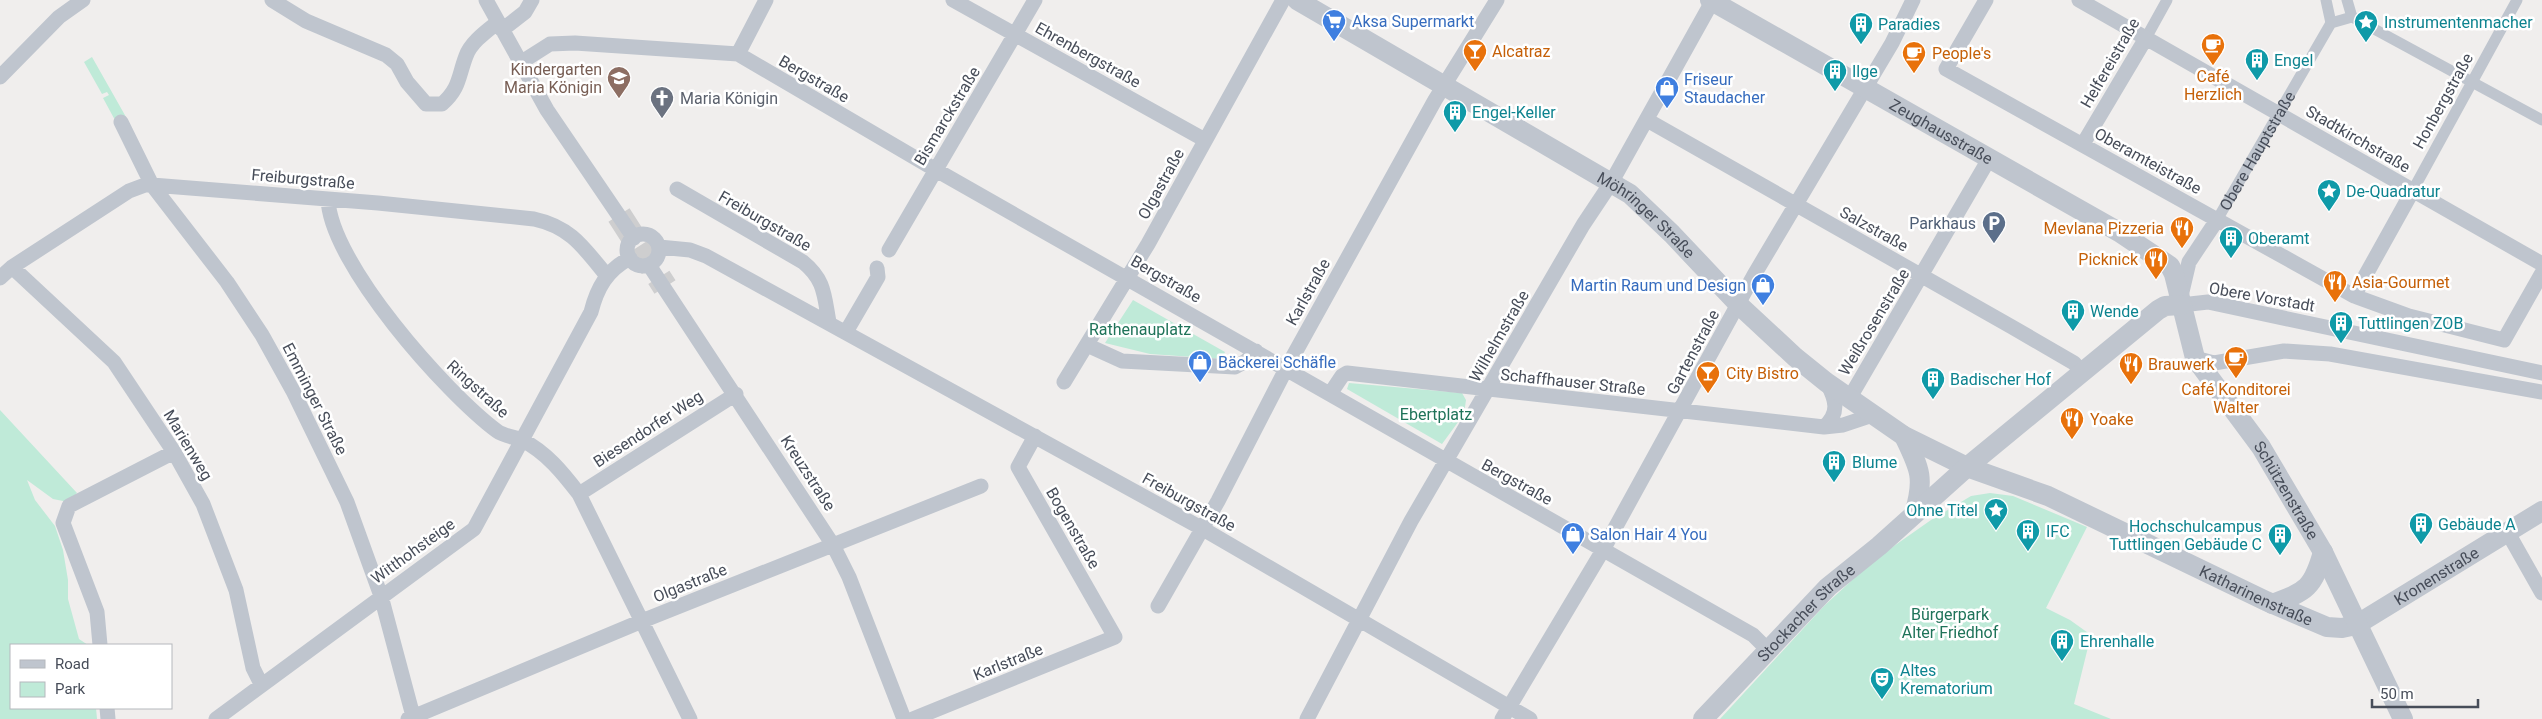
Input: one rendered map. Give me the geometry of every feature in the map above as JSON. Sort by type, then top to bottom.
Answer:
[{"type":"street","points":[[0,77],[59,17],[83,0]]},
{"type":"street","points":[[272,0],[306,21],[386,55],[398,64],[418,96],[426,104],[442,104],[459,84],[466,55],[477,41],[525,12],[532,0]]},
{"type":"street","points":[[486,0],[547,110],[634,238]]},
{"type":"street","points":[[738,54],[766,0]]},
{"type":"street","name":"Ehrenbergstraße","points":[[953,0],[1206,140]]},
{"type":"street","name":"Bismarckstraße","points":[[889,250],[1035,0]]},
{"type":"street","name":"Olgastraße","points":[[1064,382],[1089,346],[1128,278],[1283,0]]},
{"type":"street","name":"Möhringer Straße","points":[[1297,0],[1630,194],[1672,234],[1738,305],[1795,357],[1826,382],[1904,436],[1966,467]]},
{"type":"street","name":"Karlstraße","points":[[1158,606],[1203,529],[1286,369],[1444,86],[1497,0]]},
{"type":"street","name":"Zeughausstraße","points":[[1712,0],[1866,87],[1988,160],[2119,232],[2170,266]]},
{"type":"street","name":"Wilhelmstraße","points":[[1307,719],[1411,521],[1585,222],[1611,183],[1712,0]]},
{"type":"street","name":"Gartenstraße","points":[[1505,713],[1603,550],[1738,305],[1794,206],[1866,87],[1913,0]]},
{"type":"street","name":"Oberamteistraße","points":[[1986,0],[1946,69],[2354,296],[2409,316],[2504,340],[2542,273]]},
{"type":"street","name":"Stadtkirchstraße","points":[[2079,0],[2542,264]]},
{"type":"street","name":"Helfereistraße","points":[[2083,144],[2167,0]]},
{"type":"street","points":[[2325,0],[2331,23],[2352,18],[2542,120]]},
{"type":"street","points":[[2348,0],[2352,18]]},
{"type":"street","name":"Honbergstraße","points":[[2354,296],[2517,0]]},
{"type":"street","name":"Obere Hauptstraße","points":[[2180,302],[2189,262],[2217,220],[2331,23]]},
{"type":"street","name":"Bergstraße","points":[[520,63],[550,44],[575,43],[738,54],[936,170],[1256,351],[1446,462],[1753,635],[1768,650]]},
{"type":"street","name":"Salzstraße","points":[[1647,120],[1794,206],[1922,276],[2074,363],[2082,372]]},
{"type":"street","name":"Emminger Straße","points":[[121,122],[152,185],[227,282],[262,335],[293,391],[347,502],[381,596],[410,718]]},
{"type":"street","name":"Weißrosenstraße","points":[[1849,398],[1922,276],[1988,160]]},
{"type":"street","name":"Freiburgstraße","points":[[0,278],[12,267],[129,192],[145,185],[328,199],[534,218],[551,222],[572,235],[607,276]]},
{"type":"street","name":"Freiburgstraße","points":[[677,189],[803,262],[814,272],[823,285],[829,322]]},
{"type":"street","name":"Ringstraße","points":[[328,199],[329,214],[337,237],[394,324],[458,399],[499,432],[522,440],[548,459],[579,494],[690,719]]},
{"type":"street","points":[[649,236],[659,247],[658,256],[649,265],[636,264],[630,258],[629,245],[634,238],[649,236]]},
{"type":"street","name":"Freiburgstraße","points":[[659,247],[675,248],[706,256],[829,322],[1203,529],[1358,620],[1505,713],[1530,719]]},
{"type":"street","name":"Witthohsteige","points":[[216,719],[237,712],[261,684],[474,529],[591,312],[597,291],[607,276],[630,258]]},
{"type":"street","name":"Kreuzstraße","points":[[649,265],[736,394],[833,545],[849,577],[904,719]]},
{"type":"street","name":"Schützenstraße","points":[[2170,266],[2174,274],[2195,358],[2261,446],[2323,552],[2356,625],[2403,719]]},
{"type":"street","name":"Marienweg","points":[[12,267],[114,362],[174,452],[203,504],[236,590],[253,668],[261,684]]},
{"type":"street","points":[[846,332],[878,277],[878,268]]},
{"type":"street","points":[[1966,467],[2158,310],[2180,302]]},
{"type":"street","name":"Obere Vorstadt","points":[[2180,302],[2208,302],[2542,373]]},
{"type":"street","points":[[1089,346],[1122,361],[1234,368],[1246,361],[1256,351]]},
{"type":"street","points":[[2195,358],[2214,363],[2284,351],[2330,354],[2542,392]]},
{"type":"street","name":"Schaffhauser Straße","points":[[1330,394],[1342,376],[1347,373],[1824,427],[1843,425],[1873,415]]},
{"type":"street","points":[[1824,427],[1833,417],[1836,403],[1826,382]]},
{"type":"street","name":"Biesendorfer Weg","points":[[579,494],[736,394]]},
{"type":"street","name":"Bogenstraße","points":[[1035,436],[1018,467],[1115,636]]},
{"type":"street","points":[[1904,436],[1914,458],[1921,483],[1914,514]]},
{"type":"street","points":[[100,644],[97,612],[63,523],[70,506],[174,452]]},
{"type":"street","name":"Stockacher Straße","points":[[1703,719],[1828,586],[1914,514],[1966,467]]},
{"type":"street","name":"Katharinenstraße","points":[[1966,467],[2048,496],[2272,604],[2327,627],[2342,628],[2356,625]]},
{"type":"street","name":"Olgastraße","points":[[410,718],[642,622],[981,486]]},
{"type":"street","name":"Kronenstraße","points":[[2356,625],[2542,511]]},
{"type":"street","points":[[2508,533],[2542,593]]},
{"type":"street","points":[[2272,604],[2307,588],[2316,576],[2323,552]]},
{"type":"street","points":[[2327,627],[2354,648],[2379,672]]},
{"type":"street","name":"Karlstraße","points":[[913,719],[1115,636]]},
{"type":"green space","points":[[92,57],[126,117],[116,122],[103,98],[109,95],[107,92],[102,94],[84,62]]},
{"type":"green space","name":"Rathenauplatz","points":[[1133,300],[1225,352],[1222,359],[1150,354],[1105,343]]},
{"type":"green space","name":"Ebertplatz","points":[[1349,383],[1462,393],[1466,400],[1464,414],[1442,444],[1347,389]]},
{"type":"green space","points":[[0,410],[77,493],[68,502],[53,499],[27,480],[35,500],[55,526],[63,550],[68,580],[68,599],[79,639],[86,644],[10,644],[10,709],[96,709],[97,719],[0,719]]},
{"type":"green space","name":"Bürgerpark Alter Friedhof","points":[[1990,493],[2013,496],[2087,527],[2046,608],[2070,620],[2091,635],[2074,704],[2111,719],[1720,719],[1824,606],[1874,560],[1931,520],[1971,496]]},
{"type":"tunnel","points":[[619,215],[665,287]]},
{"type":"place","name":"Aksa Supermarkt","points":[[1334,42]]},
{"type":"place","name":"Instrumentenmacher","points":[[2366,43]]},
{"type":"place","name":"Paradies","points":[[1861,45]]},
{"type":"place","name":"Café Herzlich","points":[[2213,66]]},
{"type":"place","name":"Alcatraz","points":[[1475,72]]},
{"type":"place","name":"People's","points":[[1914,74]]},
{"type":"place","name":"Engel","points":[[2257,81]]},
{"type":"place","name":"Ilge","points":[[1835,92]]},
{"type":"place","name":"Kindergarten Maria Königin","points":[[619,99]]},
{"type":"place","name":"Friseur Staudacher","points":[[1667,109]]},
{"type":"place","name":"Maria Königin","points":[[662,119]]},
{"type":"place","name":"Engel-Keller","points":[[1455,133]]},
{"type":"place","name":"De-Quadratur","points":[[2329,212]]},
{"type":"place","name":"Parkhaus","points":[[1994,244]]},
{"type":"place","name":"Mevlana Pizzeria","points":[[2182,249]]},
{"type":"place","name":"Oberamt","points":[[2231,259]]},
{"type":"place","name":"Picknick","points":[[2156,280]]},
{"type":"place","name":"Asia-Gourmet","points":[[2335,303]]},
{"type":"place","name":"Martin Raum und Design","points":[[1763,306]]},
{"type":"place","name":"Wende","points":[[2073,332]]},
{"type":"place","name":"Tuttlingen ZOB","points":[[2341,344]]},
{"type":"place","name":"Café Konditorei Walter","points":[[2236,379]]},
{"type":"place","name":"Bäckerei Schäfle","points":[[1200,383]]},
{"type":"place","name":"Brauwerk","points":[[2131,385]]},
{"type":"place","name":"City Bistro","points":[[1708,394]]},
{"type":"place","name":"Badischer Hof","points":[[1933,400]]},
{"type":"place","name":"Yoake","points":[[2072,440]]},
{"type":"place","name":"Blume","points":[[1834,483]]},
{"type":"place","name":"Ohne Titel","points":[[1996,531]]},
{"type":"place","name":"Gebäude A","points":[[2421,545]]},
{"type":"place","name":"IFC","points":[[2028,552]]},
{"type":"place","name":"Salon Hair 4 You","points":[[1573,555]]},
{"type":"place","name":"Hochschulcampus Tuttlingen Gebäude C","points":[[2280,556]]},
{"type":"place","name":"Ehrenhalle","points":[[2062,662]]},
{"type":"place","name":"Altes Krematorium","points":[[1882,700]]}]
